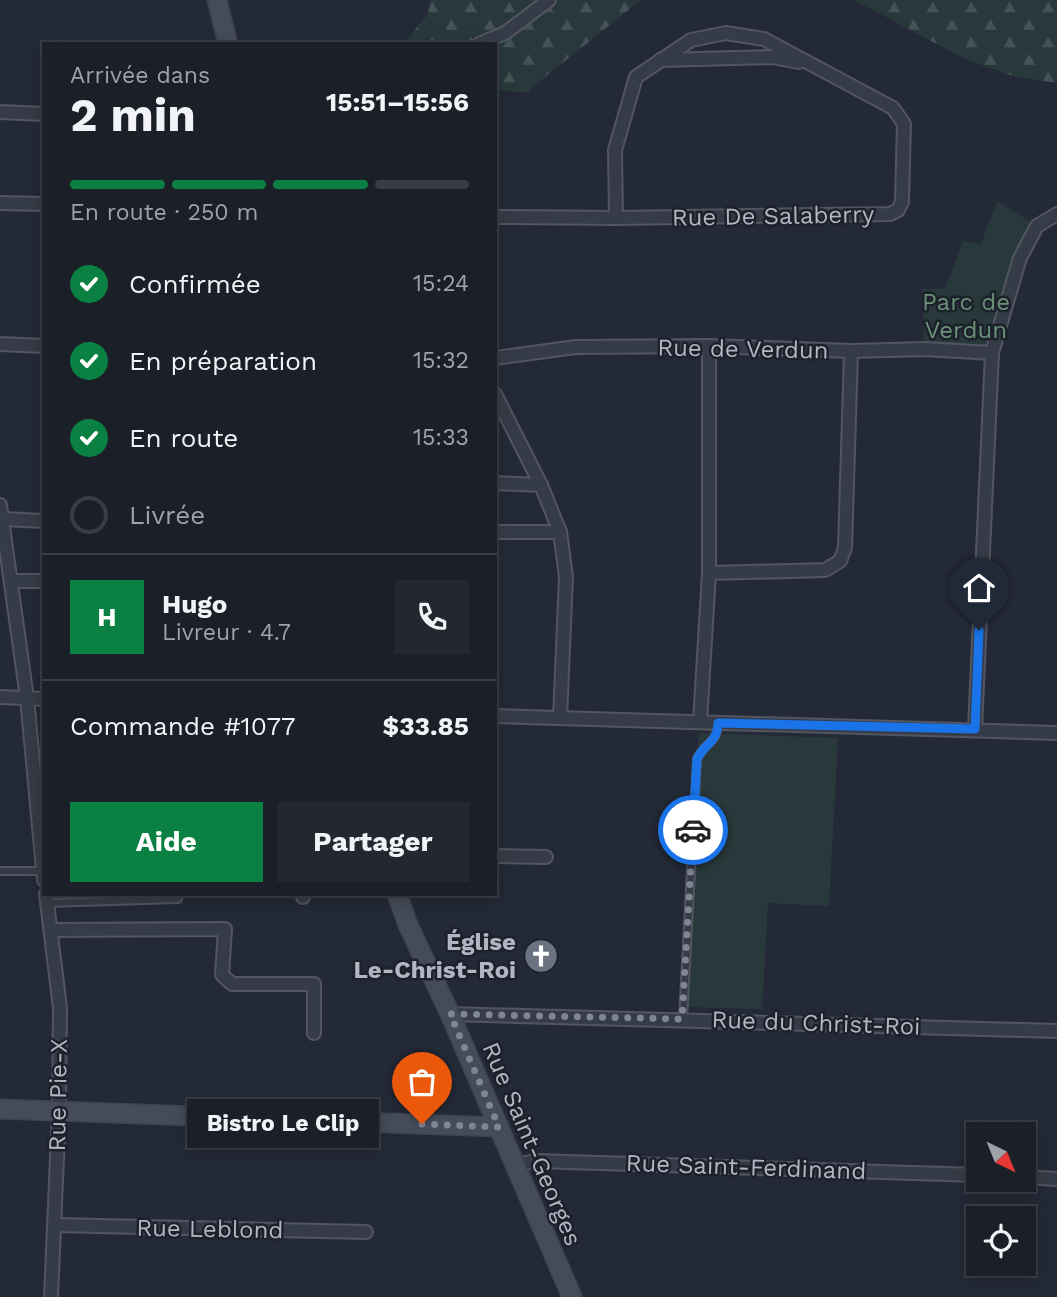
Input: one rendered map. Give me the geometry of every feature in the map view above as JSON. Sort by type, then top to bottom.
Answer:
[{"type":"street","points":[[217,0],[228,42]]},
{"type":"street","points":[[484,42],[505,33],[548,0]]},
{"type":"street","name":"Rue De Salaberry","points":[[497,217],[616,218],[890,214],[898,210],[902,202],[904,124],[893,108],[764,38],[726,33],[691,40],[636,77],[615,150],[616,218]]},
{"type":"street","name":"Rue De Salaberry","points":[[660,60],[772,57],[812,65]]},
{"type":"street","points":[[0,113],[42,114]]},
{"type":"street","points":[[0,203],[42,204]]},
{"type":"street","points":[[975,729],[992,353],[1020,258],[1037,226],[1057,214]]},
{"type":"street","points":[[0,344],[42,346]]},
{"type":"street","points":[[699,722],[709,573],[709,346]]},
{"type":"street","name":"Rue de Verdun","points":[[497,358],[576,347],[709,346],[851,351],[925,349],[992,353]]},
{"type":"street","points":[[709,573],[825,570],[840,561],[845,548],[851,351]]},
{"type":"street","points":[[497,398],[541,485],[560,532],[566,577],[560,718]]},
{"type":"street","points":[[497,483],[541,485]]},
{"type":"street","points":[[0,505],[38,775],[42,855]]},
{"type":"street","points":[[3,519],[42,522]]},
{"type":"street","points":[[497,532],[560,532]]},
{"type":"street","points":[[12,581],[42,581]]},
{"type":"street","points":[[0,697],[42,699]]},
{"type":"street","points":[[497,716],[1057,733]]},
{"type":"street","points":[[497,856],[546,857]]},
{"type":"street","name":"Rue Saint-Georges","points":[[398,896],[408,925],[450,1014],[572,1297]]},
{"type":"street","name":"Rue Pie-X","points":[[46,899],[60,1008],[59,1111],[51,1297]]},
{"type":"street","points":[[51,930],[225,929],[222,975],[232,984],[314,984],[314,1033]]},
{"type":"street","name":"Rue du Christ-Roi","points":[[450,1014],[1057,1031]]},
{"type":"street","points":[[0,1109],[499,1127]]},
{"type":"street","name":"Rue Saint-Ferdinand","points":[[514,1165],[536,1161],[966,1175]]},
{"type":"street","points":[[1036,1178],[1057,1179]]},
{"type":"street","name":"Rue Leblond","points":[[54,1225],[366,1232]]},
{"type":"lane","points":[[682,1019],[697,759],[702,749],[712,743],[717,734],[718,723]]},
{"type":"lane","points":[[0,871],[42,875]]},
{"type":"lane","points":[[46,899],[178,900],[179,896]]},
{"type":"green space","points":[[431,0],[641,0],[525,93],[497,90],[497,42],[405,42],[428,14]]},
{"type":"green space","points":[[854,0],[1057,0],[1057,83],[1013,76],[965,59]]},
{"type":"green space","name":"Parc de Verdun","points":[[997,201],[1037,226],[992,353],[925,349],[922,289],[945,289],[963,241],[981,244]]},
{"type":"green space","points":[[699,733],[838,738],[829,906],[768,903],[762,1009],[683,1007]]},
{"type":"way so far","points":[[422,1124],[499,1127],[450,1014],[682,1019],[693,830]]},
{"type":"place","name":"Église Le-Christ-Roi","points":[[541,956]]},
{"type":"place","name":"Bistro Le Clip","points":[[422,1124]]},
{"type":"route","points":[[693,830],[697,759],[702,749],[712,743],[717,734],[718,723],[975,729],[979,630]]}]
